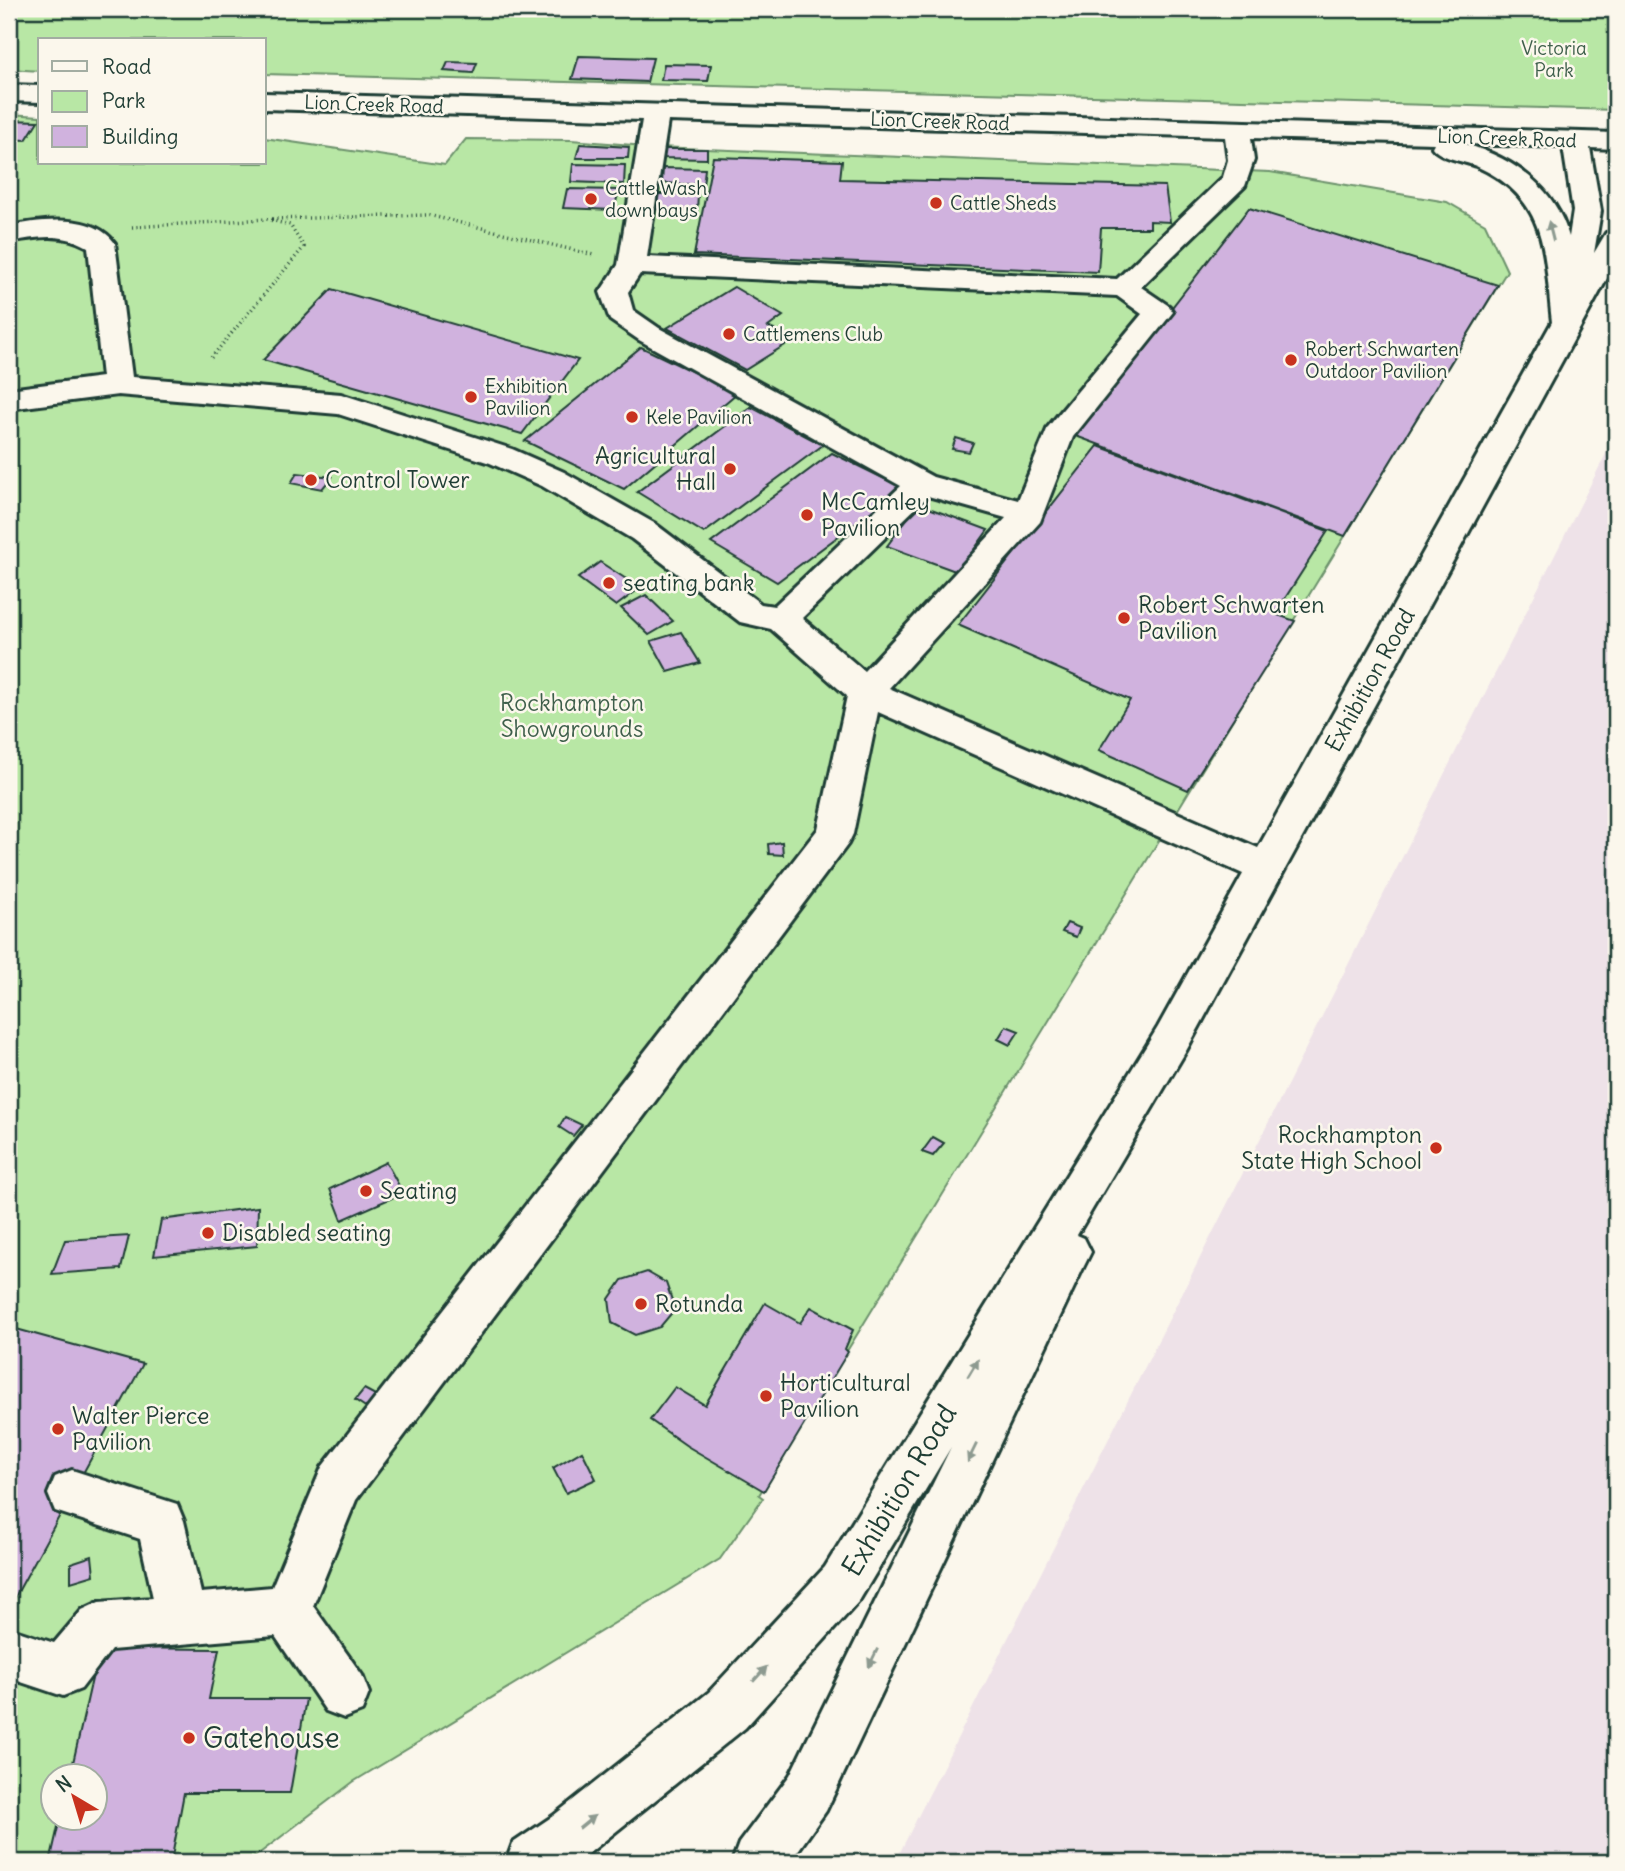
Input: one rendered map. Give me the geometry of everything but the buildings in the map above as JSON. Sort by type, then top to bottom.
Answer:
[{"type":"street","points":[[9,93],[38,94]]},
{"type":"street","name":"Lion Creek Road","points":[[266,101],[1616,141]]},
{"type":"street","points":[[656,112],[632,265],[614,292],[620,314],[649,334],[922,484],[1029,514]]},
{"type":"street","points":[[1124,288],[1236,180],[1241,160],[1237,130]]},
{"type":"street","points":[[1389,134],[1478,157],[1503,170],[1537,197],[1552,225],[1567,322]]},
{"type":"street","name":"Exhibition Road","points":[[1567,322],[1587,211],[1583,175],[1575,141]]},
{"type":"street","points":[[9,234],[35,229],[78,230],[101,243],[118,385]]},
{"type":"street","name":"Exhibition Road","points":[[532,1862],[572,1835],[727,1710],[842,1584],[1172,1038],[1567,322],[1616,239]]},
{"type":"street","points":[[287,1609],[339,1484],[835,834],[865,692],[1029,514],[1059,434],[1159,312],[1124,288],[632,265]]},
{"type":"street","points":[[9,398],[118,385],[341,404],[501,456],[554,479],[643,531],[752,614],[781,619],[865,692],[1266,868]]},
{"type":"street","points":[[781,619],[922,484]]},
{"type":"street","name":"Exhibition Road","points":[[770,1862],[808,1794],[1172,1038]]},
{"type":"street","points":[[72,1494],[160,1521],[182,1619]]},
{"type":"street","points":[[9,1653],[64,1671],[99,1627],[287,1609]]},
{"type":"street","points":[[287,1609],[344,1693]]},
{"type":"street","name":"Exhibition Road","points":[[758,1862],[808,1794]]},
{"type":"path","points":[[78,230],[266,219],[428,215],[632,265]]},
{"type":"path","points":[[185,389],[304,247],[290,225],[266,219]]},
{"type":"shaded area","name":"Rockhampton State High School","points":[[1616,434],[1616,1862],[895,1862]]},
{"type":"green space","name":"Victoria Park","points":[[9,9],[1616,9],[1616,110],[266,74],[266,38],[38,38],[38,71],[9,69]]},
{"type":"green space","name":"Rockhampton Showgrounds","points":[[9,114],[38,116],[38,164],[266,164],[266,138],[445,165],[466,139],[571,140],[658,147],[1270,172],[1447,202],[1485,224],[1507,271],[759,1495],[763,1498],[720,1559],[353,1782],[248,1862],[9,1862]]},
{"type":"place","name":"Cattle Wash down bays","points":[[591,199]]},
{"type":"place","name":"Cattle Sheds","points":[[936,203]]},
{"type":"place","name":"Cattlemens Club","points":[[729,334]]},
{"type":"place","name":"Robert Schwarten Outdoor Pavilion","points":[[1291,360]]},
{"type":"place","name":"Exhibition Pavilion","points":[[471,397]]},
{"type":"place","name":"Kele Pavilion","points":[[632,417]]},
{"type":"place","name":"Agricultural Hall","points":[[730,469]]},
{"type":"place","name":"Control Tower","points":[[311,480]]},
{"type":"place","name":"McCamley Pavilion","points":[[807,515]]},
{"type":"place","name":"seating bank","points":[[609,583]]},
{"type":"place","name":"Robert Schwarten Pavilion","points":[[1124,618]]},
{"type":"place","name":"Rockhampton State High School","points":[[1436,1148]]},
{"type":"place","name":"Seating","points":[[366,1191]]},
{"type":"place","name":"Disabled seating","points":[[208,1233]]},
{"type":"place","name":"Rotunda","points":[[641,1304]]},
{"type":"place","name":"Horticultural Pavilion","points":[[766,1396]]},
{"type":"place","name":"Walter Pierce Pavilion","points":[[58,1429]]},
{"type":"place","name":"Gatehouse","points":[[189,1738]]}]
